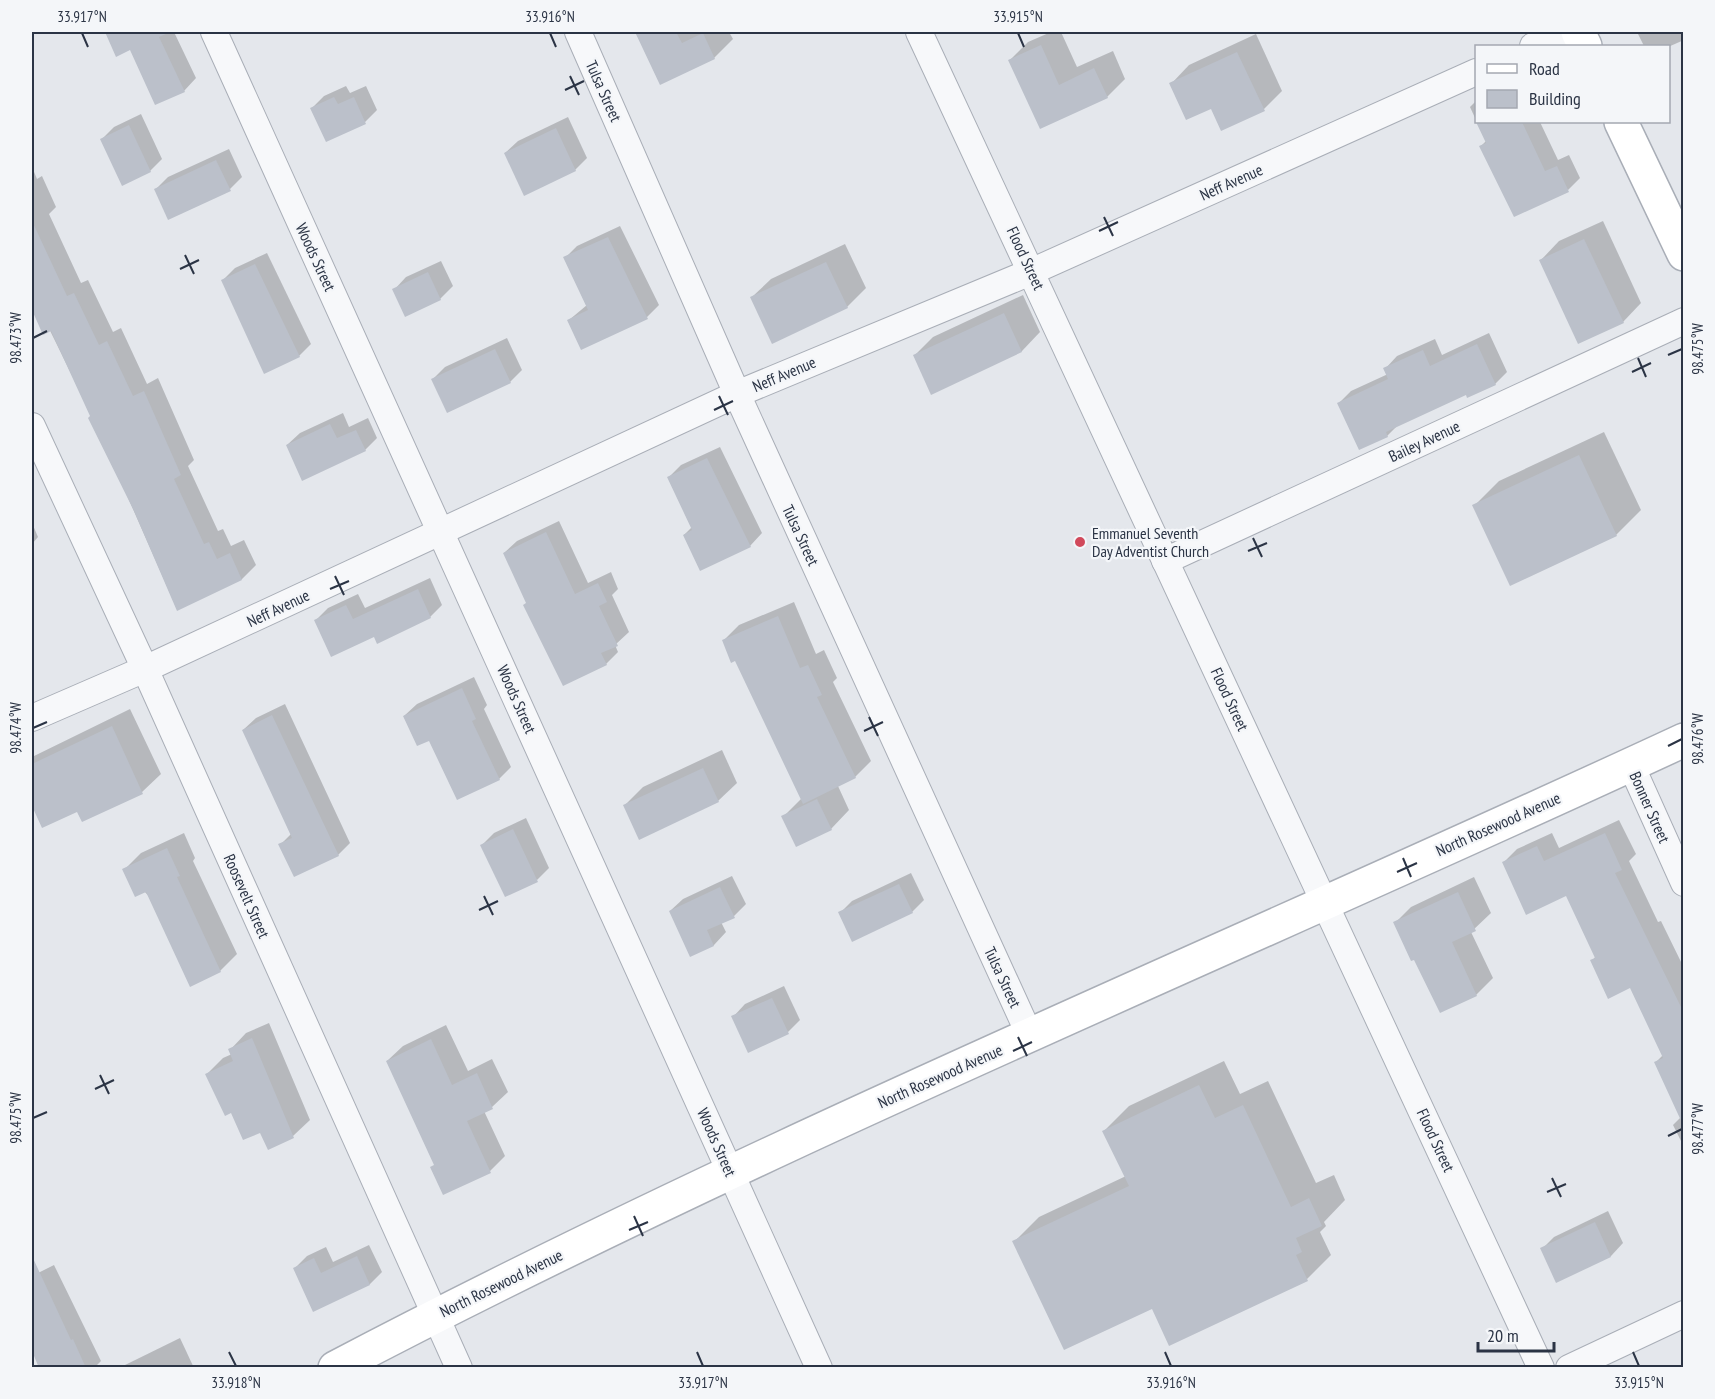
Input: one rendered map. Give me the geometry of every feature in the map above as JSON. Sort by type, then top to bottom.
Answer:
[{"type":"street","name":"Woods Street","points":[[214,32],[819,1368]]},
{"type":"street","name":"Tulsa Street","points":[[578,32],[737,394],[1030,1036]]},
{"type":"street","name":"Flood Street","points":[[919,32],[1326,901],[1540,1368]]},
{"type":"street","points":[[1535,45],[1566,32]]},
{"type":"street","name":"Neff Avenue","points":[[32,718],[145,669],[737,394],[1032,271],[1475,72]]},
{"type":"street","points":[[1621,123],[1683,254]]},
{"type":"street","name":"Bailey Avenue","points":[[1165,561],[1683,321]]},
{"type":"street","name":"Roosevelt Street","points":[[32,426],[145,669],[459,1368]]},
{"type":"street","name":"North Rosewood Avenue","points":[[335,1368],[436,1315],[730,1171],[1683,740]]},
{"type":"street","name":"Bonner Street","points":[[1630,765],[1683,883]]},
{"type":"street","points":[[1569,1368],[1683,1314]]},
{"type":"building","points":[[105,32],[170,32],[159,37],[185,92],[155,105],[130,50],[116,57]]},
{"type":"building","points":[[635,32],[676,32],[682,43],[703,33],[715,59],[660,85]]},
{"type":"building","points":[[1041,45],[1059,85],[1094,68],[1108,98],[1040,129],[1008,60]]},
{"type":"building","points":[[1237,52],[1265,111],[1221,131],[1211,109],[1186,120],[1169,83]]},
{"type":"building","points":[[334,97],[338,104],[354,97],[366,124],[326,142],[310,108]]},
{"type":"building","points":[[1476,123],[1522,123],[1545,171],[1557,166],[1569,192],[1514,217],[1479,146],[1486,143]]},
{"type":"building","points":[[129,125],[151,172],[122,186],[100,139]]},
{"type":"building","points":[[556,128],[576,171],[524,196],[504,153]]},
{"type":"building","points":[[216,160],[231,191],[168,220],[154,189]]},
{"type":"building","points":[[32,221],[67,296],[74,293],[99,345],[107,341],[133,396],[144,391],[181,475],[174,479],[204,544],[209,542],[217,559],[230,553],[242,580],[177,611],[134,511],[88,418],[90,416],[51,331],[43,335],[32,310]]},
{"type":"building","points":[[608,237],[648,319],[581,350],[567,320],[588,310],[563,257]]},
{"type":"building","points":[[1584,239],[1624,323],[1578,344],[1539,260]]},
{"type":"building","points":[[826,262],[848,308],[772,344],[750,297]]},
{"type":"building","points":[[255,264],[300,357],[264,374],[221,280]]},
{"type":"building","points":[[428,272],[441,300],[405,317],[392,289]]},
{"type":"building","points":[[1004,313],[1022,352],[931,395],[913,355]]},
{"type":"building","points":[[1477,344],[1496,385],[1467,398],[1466,395],[1386,432],[1388,437],[1359,450],[1337,403],[1388,379],[1383,368],[1423,350],[1430,366]]},
{"type":"building","points":[[495,349],[511,383],[447,413],[431,379]]},
{"type":"building","points":[[330,424],[337,438],[356,430],[366,451],[302,481],[286,445]]},
{"type":"building","points":[[1579,455],[1617,536],[1510,586],[1472,505]]},
{"type":"building","points":[[707,458],[751,547],[700,571],[683,535],[692,530],[667,477]]},
{"type":"building","points":[[546,532],[575,594],[598,583],[607,602],[599,606],[618,646],[601,653],[607,665],[563,686],[523,605],[526,603],[503,553]]},
{"type":"building","points":[[418,589],[431,618],[377,644],[374,637],[331,657],[314,620],[346,605],[353,619]]},
{"type":"building","points":[[778,616],[800,668],[808,665],[822,695],[817,697],[856,778],[803,804],[735,661],[731,663],[722,640]]},
{"type":"building","points":[[462,688],[476,719],[472,721],[500,780],[457,800],[429,741],[417,746],[403,716]]},
{"type":"building","points":[[272,715],[339,856],[294,877],[278,844],[292,838],[242,730]]},
{"type":"building","points":[[112,726],[143,794],[82,822],[77,812],[42,828],[32,806],[32,764]]},
{"type":"building","points":[[703,768],[719,802],[639,840],[623,805]]},
{"type":"building","points":[[817,799],[832,830],[796,847],[781,816]]},
{"type":"building","points":[[513,829],[538,882],[505,897],[480,845]]},
{"type":"building","points":[[1605,833],[1622,870],[1615,873],[1683,1011],[1683,1125],[1654,1062],[1663,1058],[1630,988],[1608,999],[1590,960],[1595,958],[1566,896],[1526,915],[1502,862],[1537,846],[1544,861]]},
{"type":"building","points":[[167,848],[180,876],[177,877],[221,972],[190,987],[146,892],[135,897],[122,869]]},
{"type":"building","points":[[899,884],[913,913],[852,942],[838,912]]},
{"type":"building","points":[[720,887],[735,918],[707,930],[714,946],[690,957],[669,911]]},
{"type":"building","points":[[1458,892],[1476,931],[1452,942],[1477,996],[1440,1013],[1414,960],[1411,961],[1393,922]]},
{"type":"building","points":[[772,998],[789,1034],[748,1053],[731,1016]]},
{"type":"building","points":[[252,1038],[294,1138],[268,1150],[260,1133],[243,1140],[231,1113],[225,1116],[205,1074],[233,1061],[228,1049]]},
{"type":"building","points":[[431,1039],[452,1085],[477,1073],[493,1109],[467,1121],[491,1173],[443,1195],[430,1167],[434,1165],[386,1061]]},
{"type":"building","points":[[1199,1085],[1215,1118],[1243,1105],[1291,1207],[1309,1198],[1322,1226],[1296,1238],[1302,1252],[1296,1255],[1308,1281],[1169,1346],[1152,1309],[1064,1350],[1012,1241],[1129,1186],[1102,1131]]},
{"type":"building","points":[[1595,1222],[1611,1257],[1556,1283],[1540,1248]]},
{"type":"building","points":[[32,1256],[86,1368],[39,1368],[32,1351]]},
{"type":"building","points":[[357,1256],[370,1285],[313,1312],[293,1268],[314,1258],[321,1273]]},
{"type":"place","name":"Emmanuel Seventh Day Adventist Church","points":[[1080,542]]}]
